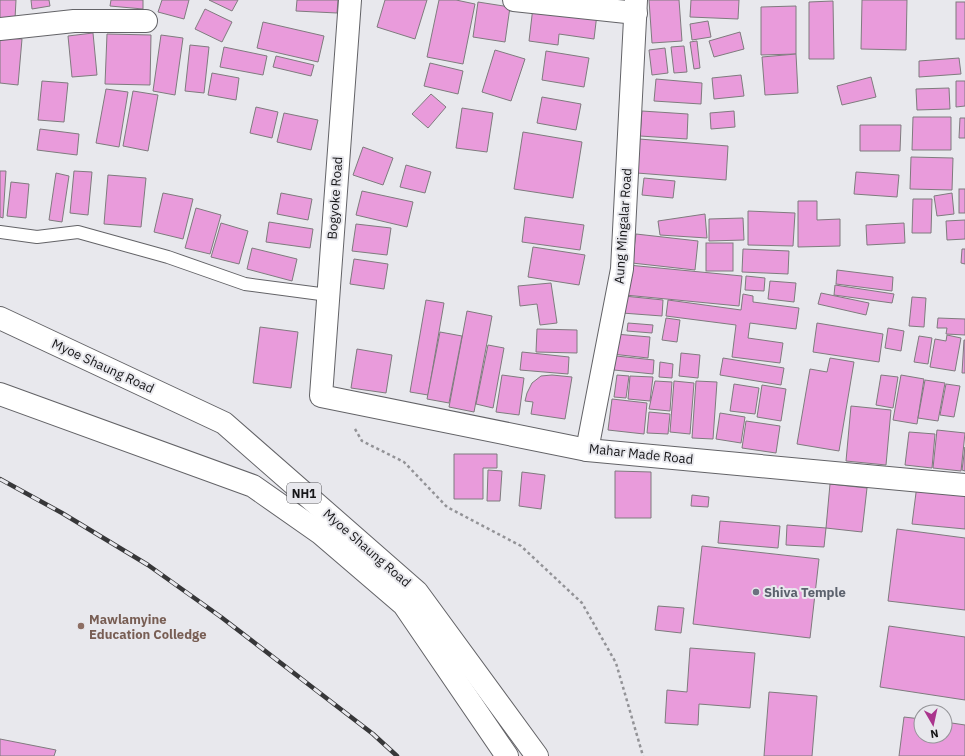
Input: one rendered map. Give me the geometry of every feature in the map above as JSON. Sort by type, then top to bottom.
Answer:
[{"type":"main road","name":"Bogyoke Road","points":[[321,396],[350,0]]},
{"type":"main road","points":[[514,0],[636,7]]},
{"type":"main road","name":"Aung Mingalar Road","points":[[587,450],[622,269],[636,7]]},
{"type":"main road","points":[[0,29],[74,21],[146,21]]},
{"type":"main road","name":"Myoe Shaung Road","points":[[0,318],[224,423],[416,592],[537,756]]},
{"type":"main road","points":[[0,394],[253,486],[320,533],[404,605],[507,756]]},
{"type":"main road","name":"Mahar Made Road","points":[[321,396],[587,450],[965,485]]},
{"type":"lane","points":[[0,232],[37,237],[78,232],[168,257],[245,284],[328,295]]},
{"type":"path","points":[[347,401],[349,419],[362,441],[404,462],[447,507],[521,546],[582,603],[616,663],[643,756]]},
{"type":"building","points":[[0,0],[16,0],[15,19],[0,18]]},
{"type":"building","points":[[31,0],[49,0],[50,6],[32,9]]},
{"type":"building","points":[[111,0],[143,0],[143,9],[110,6]]},
{"type":"building","points":[[162,0],[189,0],[184,19],[158,12]]},
{"type":"building","points":[[209,0],[238,0],[232,11]]},
{"type":"building","points":[[297,0],[338,0],[337,13],[296,11]]},
{"type":"building","points":[[385,0],[427,0],[415,39],[377,27]]},
{"type":"building","points":[[439,0],[456,0],[475,4],[463,64],[427,57]]},
{"type":"building","points":[[649,0],[679,0],[682,41],[652,43]]},
{"type":"building","points":[[691,0],[739,0],[738,19],[690,17]]},
{"type":"building","points":[[862,0],[907,0],[906,50],[861,49]]},
{"type":"building","points":[[833,1],[834,59],[809,59],[809,2]]},
{"type":"building","points":[[478,2],[510,7],[505,42],[473,37]]},
{"type":"building","points":[[956,2],[965,2],[965,39],[956,39]]},
{"type":"building","points":[[796,6],[796,54],[761,55],[761,7]]},
{"type":"building","points":[[533,7],[597,14],[594,39],[559,34],[558,45],[529,41]]},
{"type":"building","points":[[205,9],[232,22],[222,42],[195,29]]},
{"type":"building","points":[[708,21],[711,37],[692,40],[690,24]]},
{"type":"building","points":[[263,22],[324,36],[318,62],[257,48]]},
{"type":"building","points":[[740,32],[744,49],[714,57],[709,41]]},
{"type":"building","points":[[93,33],[97,75],[72,77],[68,36]]},
{"type":"building","points":[[107,34],[151,35],[150,85],[105,84]]},
{"type":"building","points":[[161,35],[183,38],[175,95],[153,91]]},
{"type":"building","points":[[0,38],[22,39],[18,85],[0,83]]},
{"type":"building","points":[[697,41],[700,68],[694,69],[690,42]]},
{"type":"building","points":[[190,45],[209,47],[204,93],[185,91]]},
{"type":"building","points":[[684,46],[687,72],[674,73],[671,47]]},
{"type":"building","points":[[224,47],[267,56],[263,75],[220,67]]},
{"type":"building","points":[[665,48],[668,73],[652,75],[649,50]]},
{"type":"building","points":[[495,50],[525,59],[511,101],[482,92]]},
{"type":"building","points":[[546,51],[589,58],[584,87],[542,80]]},
{"type":"building","points":[[796,54],[798,93],[765,95],[762,57]]},
{"type":"building","points":[[276,56],[314,65],[311,76],[273,67]]},
{"type":"building","points":[[959,58],[961,74],[919,77],[919,61]]},
{"type":"building","points":[[430,63],[463,71],[458,94],[424,86]]},
{"type":"building","points":[[212,73],[239,78],[236,100],[208,95]]},
{"type":"building","points":[[741,75],[744,96],[714,99],[712,78]]},
{"type":"building","points":[[871,77],[876,97],[842,105],[837,86]]},
{"type":"building","points":[[656,79],[702,83],[701,104],[654,101]]},
{"type":"building","points":[[42,81],[68,83],[64,122],[38,120]]},
{"type":"building","points":[[956,81],[965,81],[965,106],[956,107]]},
{"type":"building","points":[[949,88],[950,109],[917,110],[916,89]]},
{"type":"building","points":[[106,89],[128,92],[119,147],[96,143]]},
{"type":"building","points":[[133,91],[158,95],[148,151],[123,146]]},
{"type":"building","points":[[431,94],[446,107],[428,128],[412,114]]},
{"type":"building","points":[[542,97],[581,104],[576,130],[537,123]]},
{"type":"building","points":[[256,107],[278,112],[272,138],[250,133]]},
{"type":"building","points":[[462,108],[493,113],[487,152],[456,148]]},
{"type":"building","points":[[642,111],[688,114],[687,139],[640,136]]},
{"type":"building","points":[[734,111],[735,127],[711,129],[710,113]]},
{"type":"building","points":[[284,113],[318,120],[311,150],[277,142]]},
{"type":"building","points":[[913,117],[951,117],[951,150],[912,150]]},
{"type":"building","points":[[960,118],[965,118],[965,138],[959,138]]},
{"type":"building","points":[[860,125],[901,125],[900,151],[860,151]]},
{"type":"building","points":[[40,129],[79,134],[77,155],[37,150]]},
{"type":"building","points":[[523,132],[582,142],[573,198],[514,189]]},
{"type":"building","points":[[639,139],[728,146],[726,180],[637,173]]},
{"type":"building","points":[[363,147],[393,158],[383,185],[353,175]]},
{"type":"building","points":[[911,157],[953,158],[952,190],[910,189]]},
{"type":"building","points":[[406,165],[431,172],[425,193],[400,187]]},
{"type":"building","points":[[0,171],[6,171],[3,218],[0,217]]},
{"type":"building","points":[[74,171],[92,172],[88,215],[70,213]]},
{"type":"building","points":[[856,172],[899,175],[897,197],[854,194]]},
{"type":"building","points":[[56,173],[69,176],[62,222],[49,220]]},
{"type":"building","points":[[108,175],[146,178],[141,227],[104,224]]},
{"type":"building","points":[[644,178],[675,181],[673,198],[642,195]]},
{"type":"building","points":[[11,182],[29,184],[26,218],[7,216]]},
{"type":"building","points":[[959,189],[965,189],[965,213],[959,213]]},
{"type":"building","points":[[362,191],[413,202],[407,227],[356,215]]},
{"type":"building","points":[[163,193],[193,199],[183,239],[154,232]]},
{"type":"building","points":[[281,193],[312,199],[308,220],[277,214]]},
{"type":"building","points":[[952,193],[954,214],[937,216],[934,196]]},
{"type":"building","points":[[913,199],[932,199],[931,233],[912,233]]},
{"type":"building","points":[[798,201],[817,201],[817,220],[840,219],[840,246],[798,247]]},
{"type":"building","points":[[196,208],[221,215],[210,254],[185,248]]},
{"type":"building","points":[[748,211],[795,213],[793,246],[748,245]]},
{"type":"building","points":[[705,214],[707,238],[660,235],[658,221]]},
{"type":"building","points":[[525,217],[584,225],[580,250],[522,242]]},
{"type":"building","points":[[743,218],[744,240],[709,241],[709,219]]},
{"type":"building","points":[[965,220],[965,239],[947,240],[946,221]]},
{"type":"building","points":[[269,222],[313,229],[310,248],[266,242]]},
{"type":"building","points":[[221,223],[248,231],[239,264],[211,257]]},
{"type":"building","points":[[904,223],[905,243],[867,245],[866,225]]},
{"type":"building","points":[[356,224],[391,228],[387,255],[352,251]]},
{"type":"building","points":[[636,234],[698,241],[695,270],[632,263]]},
{"type":"building","points":[[706,243],[733,243],[733,271],[706,271]]},
{"type":"building","points":[[533,247],[585,255],[579,285],[528,277]]},
{"type":"building","points":[[252,248],[297,259],[292,281],[247,269]]},
{"type":"building","points":[[743,249],[789,251],[788,274],[742,272]]},
{"type":"building","points":[[962,249],[965,249],[965,264],[961,263]]},
{"type":"building","points":[[354,259],[388,264],[384,289],[350,284]]},
{"type":"building","points":[[628,265],[742,276],[739,306],[625,295]]},
{"type":"building","points":[[837,270],[893,277],[892,291],[836,284]]},
{"type":"building","points":[[746,276],[765,278],[764,291],[745,290]]},
{"type":"building","points":[[770,281],[796,283],[794,302],[768,299]]},
{"type":"building","points":[[551,283],[557,323],[540,325],[537,304],[520,306],[518,286]]},
{"type":"building","points":[[835,285],[894,294],[892,303],[834,295]]},
{"type":"building","points":[[821,293],[869,303],[866,315],[818,304]]},
{"type":"building","points":[[743,294],[753,296],[753,302],[799,308],[796,329],[750,323],[748,338],[783,343],[780,363],[732,357],[736,325],[666,316],[668,300],[741,310]]},
{"type":"building","points":[[624,296],[663,300],[662,316],[622,313]]},
{"type":"building","points":[[912,297],[926,298],[924,327],[909,326]]},
{"type":"building","points":[[426,300],[444,303],[428,395],[410,392]]},
{"type":"building","points":[[467,311],[492,316],[474,412],[449,407]]},
{"type":"building","points":[[666,318],[680,320],[677,342],[662,340]]},
{"type":"building","points":[[938,318],[965,319],[965,335],[946,334],[947,328],[937,328]]},
{"type":"building","points":[[628,323],[653,325],[652,333],[627,331]]},
{"type":"building","points":[[817,323],[883,334],[879,362],[813,352]]},
{"type":"building","points":[[260,327],[298,332],[291,388],[253,383]]},
{"type":"building","points":[[888,328],[904,331],[901,351],[885,348]]},
{"type":"building","points":[[537,329],[577,330],[577,353],[536,352]]},
{"type":"building","points":[[440,332],[462,336],[449,403],[427,399]]},
{"type":"building","points":[[615,334],[650,337],[648,358],[612,354]]},
{"type":"building","points":[[947,335],[961,338],[955,371],[930,367],[935,339],[946,341]]},
{"type":"building","points":[[919,336],[932,338],[928,364],[914,362]]},
{"type":"building","points":[[964,340],[965,373],[962,373]]},
{"type":"building","points":[[488,345],[504,348],[493,408],[476,404]]},
{"type":"building","points":[[357,349],[392,355],[386,393],[351,388]]},
{"type":"building","points":[[522,352],[569,357],[568,374],[520,370]]},
{"type":"building","points":[[681,353],[700,355],[698,378],[679,376]]},
{"type":"building","points":[[616,356],[654,360],[653,374],[614,370]]},
{"type":"building","points":[[723,358],[784,368],[781,385],[720,375]]},
{"type":"building","points":[[830,358],[854,362],[839,451],[797,444],[810,369],[827,372]]},
{"type":"building","points":[[660,362],[673,364],[672,378],[659,377]]},
{"type":"building","points":[[502,375],[524,378],[519,415],[496,412]]},
{"type":"building","points":[[552,375],[572,377],[565,419],[531,414],[533,402],[525,401],[532,383],[541,376]]},
{"type":"building","points":[[617,375],[629,376],[626,398],[614,397]]},
{"type":"building","points":[[881,375],[898,377],[893,408],[876,405]]},
{"type":"building","points":[[901,375],[924,379],[917,424],[893,420]]},
{"type":"building","points":[[630,376],[653,377],[650,401],[628,399]]},
{"type":"building","points":[[925,380],[945,383],[938,421],[918,418]]},
{"type":"building","points":[[655,381],[672,382],[670,411],[649,409]]},
{"type":"building","points":[[674,381],[694,383],[690,434],[670,432]]},
{"type":"building","points":[[696,381],[717,382],[713,439],[692,438]]},
{"type":"building","points":[[734,384],[759,388],[755,414],[730,411]]},
{"type":"building","points":[[946,384],[960,386],[954,417],[940,415]]},
{"type":"building","points":[[762,385],[786,389],[781,421],[757,417]]},
{"type":"building","points":[[612,399],[647,403],[644,434],[608,430]]},
{"type":"building","points":[[851,406],[891,410],[886,465],[846,461]]},
{"type":"building","points":[[649,412],[670,414],[668,434],[647,433]]},
{"type":"building","points":[[720,413],[745,417],[741,443],[716,439]]},
{"type":"building","points":[[746,421],[780,426],[776,453],[742,448]]},
{"type":"building","points":[[937,430],[965,433],[961,471],[933,468]]},
{"type":"building","points":[[909,432],[935,434],[932,468],[905,465]]},
{"type":"building","points":[[965,447],[965,471],[962,470]]},
{"type":"building","points":[[454,454],[497,454],[497,468],[483,468],[483,499],[454,499]]},
{"type":"building","points":[[488,470],[502,471],[500,501],[487,501]]},
{"type":"building","points":[[615,471],[651,472],[651,518],[615,518]]},
{"type":"building","points":[[522,472],[545,475],[541,509],[519,506]]},
{"type":"building","points":[[830,484],[867,488],[862,532],[826,528]]},
{"type":"building","points":[[917,485],[965,491],[965,529],[912,524]]},
{"type":"building","points":[[692,495],[709,497],[708,507],[691,506]]},
{"type":"building","points":[[720,521],[780,526],[778,548],[718,543]]},
{"type":"building","points":[[787,525],[826,528],[824,547],[786,545]]},
{"type":"building","points":[[897,529],[965,538],[965,610],[888,601]]},
{"type":"building","name":"Shiva Temple","points":[[702,546],[819,559],[810,638],[693,624]]},
{"type":"building","points":[[658,606],[684,608],[681,633],[655,630]]},
{"type":"building","points":[[889,626],[965,637],[965,700],[880,687]]},
{"type":"building","points":[[690,648],[755,653],[750,708],[699,704],[698,725],[665,723],[667,690],[687,692]]},
{"type":"building","points":[[769,692],[817,696],[812,756],[764,756]]},
{"type":"building","points":[[904,717],[913,718],[913,744],[953,744],[953,723],[965,725],[965,756],[899,756]]},
{"type":"building","points":[[0,739],[56,750],[54,756],[0,756]]},
{"type":"railway","points":[[0,479],[62,513],[148,565],[221,617],[373,734],[397,756]]},
{"type":"place","name":"Shiva Temple","points":[[756,592]]},
{"type":"place","name":"Mawlamyine Education Colledge","points":[[81,626]]}]
